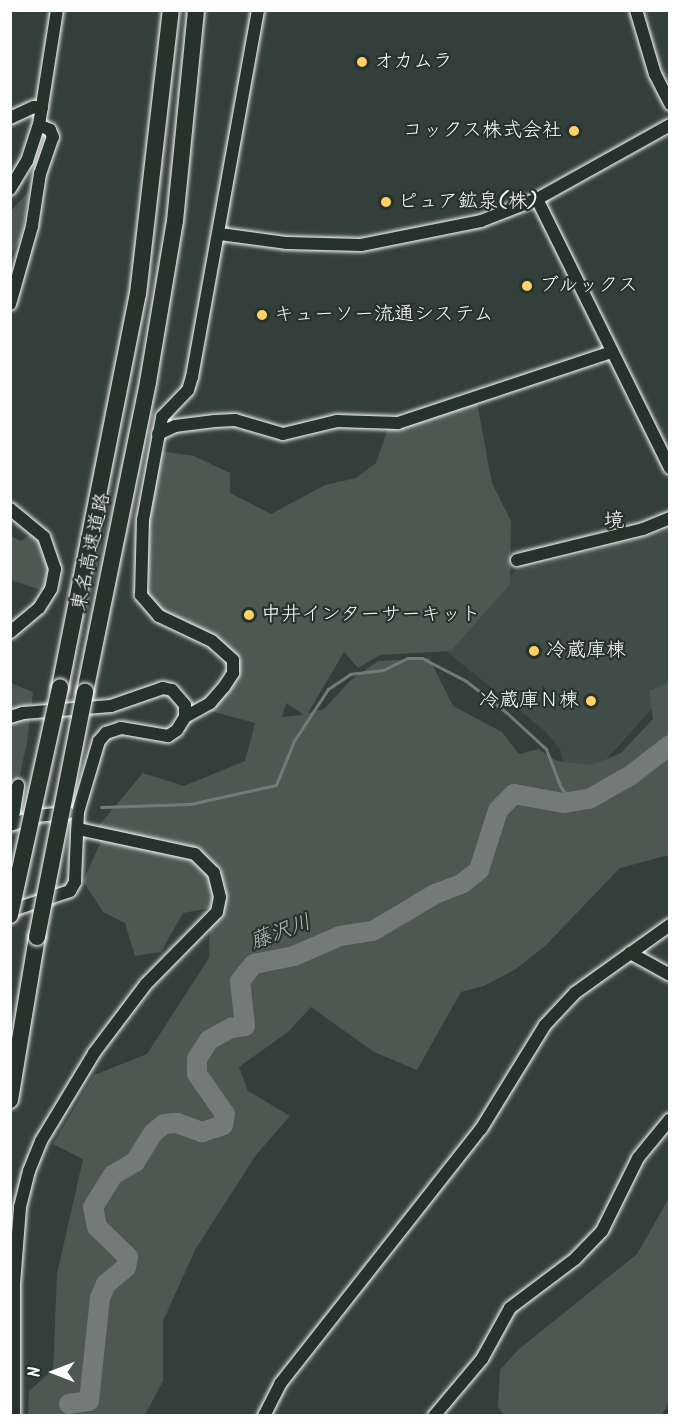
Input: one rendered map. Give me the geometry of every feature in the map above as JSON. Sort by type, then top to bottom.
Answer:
[{"type":"highway","name":"東名高速道路","points":[[10,913],[60,687],[138,294],[171,10]]},
{"type":"highway","name":"東名高速道路","points":[[10,1100],[37,937],[148,382],[175,220],[196,10]]},
{"type":"street","points":[[10,189],[27,161],[39,125],[57,10]]},
{"type":"street","points":[[184,717],[210,703],[225,687],[233,673],[233,660],[212,641],[159,616],[141,595],[143,520],[162,417],[188,390],[192,377],[220,234],[258,10]]},
{"type":"street","points":[[636,10],[655,74],[669,104]]},
{"type":"street","points":[[10,118],[34,107],[42,108]]},
{"type":"street","points":[[10,304],[32,226],[40,174],[53,137],[50,130],[39,125]]},
{"type":"street","points":[[220,234],[287,243],[361,245],[481,221],[537,200],[669,125]]},
{"type":"street","points":[[537,200],[669,468]]},
{"type":"street","points":[[158,434],[175,426],[235,420],[283,434],[336,421],[398,423],[612,352]]},
{"type":"street","points":[[10,509],[44,537],[55,569],[51,589],[39,608],[10,632]]},
{"type":"street","points":[[517,560],[643,529],[669,518]]},
{"type":"street","points":[[10,717],[22,712],[111,706],[163,688],[179,696],[184,705],[184,717],[177,730],[168,736],[121,728],[106,733],[99,741],[78,812],[75,882],[70,891],[10,913]]},
{"type":"street","points":[[18,784],[11,824],[78,812]]},
{"type":"street","points":[[14,1416],[14,1284],[20,1207],[29,1172],[41,1142],[107,1034],[146,984],[217,912],[220,897],[214,873],[195,855],[78,829]]},
{"type":"street","points":[[264,1416],[280,1384],[481,1129],[545,1025],[575,993],[669,925]]},
{"type":"street","points":[[630,953],[669,975]]},
{"type":"street","points":[[434,1416],[482,1359],[510,1308],[575,1259],[602,1231],[638,1158],[669,1119]]},
{"type":"shaded area","points":[[29,191],[22,237],[11,254],[11,211]]},
{"type":"shaded area","points":[[477,403],[492,483],[511,521],[510,584],[451,651],[380,655],[358,668],[344,652],[308,713],[324,709],[351,680],[378,661],[429,658],[453,706],[502,732],[519,754],[538,749],[557,761],[592,765],[621,753],[653,719],[649,691],[669,682],[669,855],[620,868],[545,946],[516,969],[484,986],[461,992],[417,1070],[374,1052],[311,1007],[288,1032],[239,1067],[248,1091],[290,1116],[256,1155],[195,1250],[163,1321],[163,1381],[145,1415],[28,1416],[29,1391],[53,1370],[57,1274],[83,1159],[53,1144],[94,1075],[147,1054],[209,958],[210,908],[183,913],[161,952],[135,956],[125,923],[103,912],[83,881],[100,844],[96,829],[143,773],[184,786],[245,761],[255,723],[207,710],[234,679],[240,658],[162,612],[144,590],[146,523],[160,451],[194,456],[230,473],[230,493],[271,514],[325,485],[356,478],[376,463],[389,425]],"holes":[[[286,703],[303,715],[282,717]]]},
{"type":"shaded area","points":[[669,529],[669,690],[594,773],[566,768],[559,748],[545,731],[447,652],[514,572]]},
{"type":"shaded area","points":[[33,533],[47,552],[50,573],[44,591],[11,580],[10,536],[21,541]]},
{"type":"shaded area","points":[[11,683],[33,692],[27,742],[11,817]]},
{"type":"shaded area","points":[[669,1198],[670,1399],[662,1415],[504,1415],[498,1407],[500,1370],[518,1350],[637,1254]]},
{"type":"waterway","points":[[101,807],[190,804],[276,785],[294,741],[328,689],[350,674],[383,670],[408,658],[422,658],[466,681],[507,713],[546,749],[560,786],[571,802]]},
{"type":"waterway","name":"藤沢川","points":[[69,1404],[89,1401],[100,1298],[106,1284],[126,1267],[128,1257],[97,1227],[93,1207],[113,1175],[135,1162],[153,1133],[164,1124],[177,1123],[202,1132],[223,1125],[225,1114],[197,1074],[197,1059],[209,1040],[231,1028],[245,1026],[240,981],[254,964],[294,956],[340,936],[373,931],[435,894],[463,883],[479,870],[498,810],[514,794],[563,803],[589,799],[631,775],[670,745]]},
{"type":"place","name":"オカムラ","points":[[362,62]]},
{"type":"place","name":"コックス株式会社","points":[[574,131]]},
{"type":"place","name":"ピュア鉱泉(株)","points":[[386,202]]},
{"type":"place","name":"ブルックス","points":[[527,286]]},
{"type":"place","name":"キューソー流通システム","points":[[262,315]]},
{"type":"place","name":"中井インターサーキット","points":[[249,615]]},
{"type":"place","name":"冷蔵庫棟","points":[[534,651]]},
{"type":"place","name":"冷蔵庫Ｎ棟","points":[[591,701]]},
{"type":"district","name":"境","points":[[614,522]]}]
